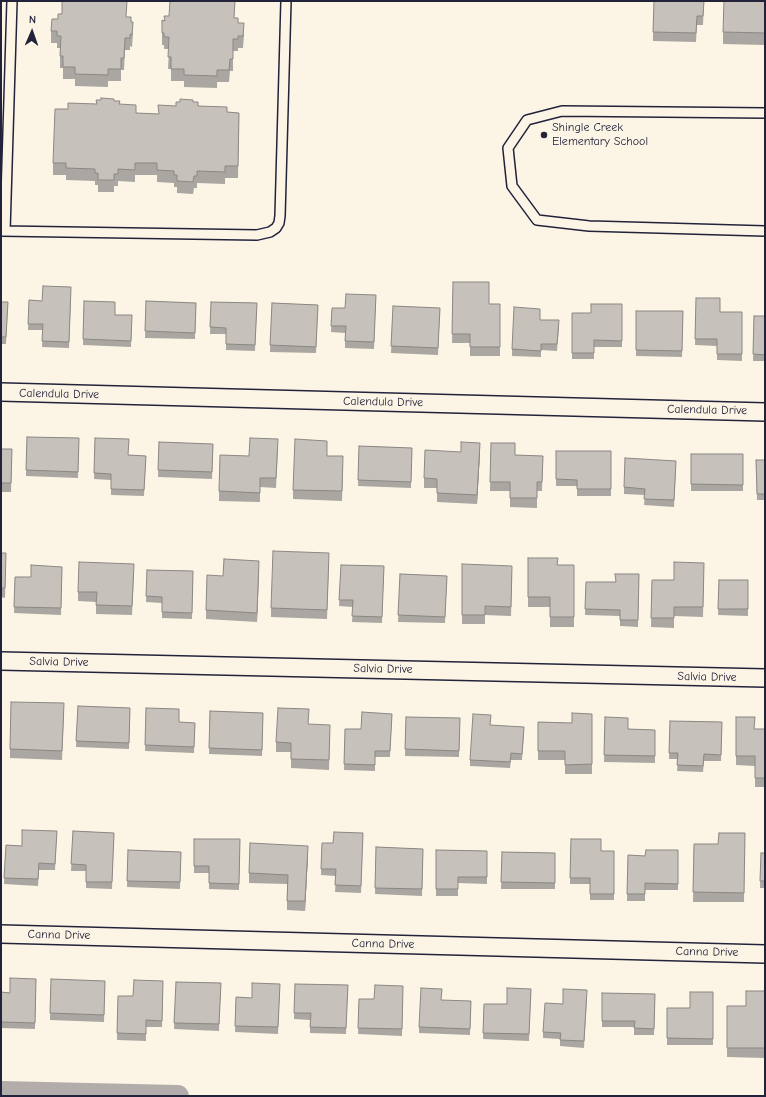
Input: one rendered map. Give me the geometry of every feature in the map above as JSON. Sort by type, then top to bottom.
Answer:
[{"type":"street","name":"Calendula Drive","points":[[1,392],[765,412]]},
{"type":"street","name":"Salvia Drive","points":[[1,661],[765,678]]},
{"type":"street","name":"Canna Drive","points":[[1,934],[765,954]]},
{"type":"lane","points":[[12,1],[3,231],[258,235],[270,232],[276,228],[279,223],[280,216],[286,1]]},
{"type":"lane","points":[[765,113],[562,111],[527,120],[508,148],[512,186],[537,220],[589,226],[765,231]]},
{"type":"building","points":[[62,1],[127,1],[126,17],[131,17],[131,22],[133,22],[132,35],[130,34],[130,38],[125,38],[124,58],[121,58],[121,69],[108,69],[108,75],[75,74],[75,67],[63,67],[63,56],[60,56],[61,36],[57,36],[57,31],[51,31],[52,19],[58,19],[58,14],[62,14]]},
{"type":"building","points":[[170,1],[235,1],[234,18],[238,18],[238,23],[244,23],[243,36],[238,36],[238,39],[233,39],[233,59],[230,59],[229,70],[217,70],[217,76],[184,75],[184,69],[171,69],[171,57],[168,57],[169,37],[164,37],[164,33],[162,33],[162,20],[165,21],[164,16],[169,16]]},
{"type":"building","points":[[654,1],[704,1],[703,16],[697,16],[696,33],[653,32]]},
{"type":"building","points":[[724,1],[765,1],[765,33],[723,32]]},
{"type":"building","points":[[101,98],[120,101],[119,104],[136,105],[136,113],[159,114],[158,105],[176,106],[176,102],[180,102],[180,99],[193,100],[193,102],[198,102],[198,106],[227,107],[227,112],[239,113],[238,166],[225,166],[225,172],[197,171],[197,176],[194,176],[193,182],[177,181],[177,175],[174,175],[174,171],[157,170],[157,163],[135,163],[135,170],[118,169],[118,174],[114,174],[114,180],[98,180],[98,173],[95,173],[95,169],[66,168],[66,163],[53,163],[55,109],[68,109],[68,103],[97,104],[96,100],[101,100]]},
{"type":"building","points":[[453,282],[489,282],[489,304],[500,304],[500,347],[470,347],[470,334],[452,334]]},
{"type":"building","points":[[43,286],[71,287],[69,342],[42,341],[43,324],[28,324],[29,300],[42,301]]},
{"type":"building","points":[[346,294],[376,295],[374,342],[345,341],[346,326],[331,326],[332,308],[345,308]]},
{"type":"building","points":[[696,298],[720,298],[720,312],[742,312],[742,354],[717,354],[717,339],[695,339]]},
{"type":"building","points":[[84,301],[115,302],[115,315],[132,315],[131,341],[83,339]]},
{"type":"building","points":[[146,301],[196,303],[195,333],[145,331]]},
{"type":"building","points":[[1,302],[8,302],[6,337],[1,337]]},
{"type":"building","points":[[211,302],[257,303],[255,345],[226,344],[226,328],[210,327]]},
{"type":"building","points":[[272,303],[318,305],[316,347],[270,345]]},
{"type":"building","points":[[591,304],[622,304],[622,341],[594,340],[594,353],[572,353],[572,313],[591,313]]},
{"type":"building","points":[[393,306],[440,308],[438,348],[391,346]]},
{"type":"building","points":[[514,307],[540,309],[540,320],[559,320],[557,344],[541,344],[541,351],[512,349]]},
{"type":"building","points":[[636,311],[683,311],[682,351],[636,350]]},
{"type":"building","points":[[754,316],[765,316],[765,355],[753,354]]},
{"type":"building","points":[[27,437],[79,438],[78,472],[26,470]]},
{"type":"building","points":[[95,438],[129,439],[128,455],[146,456],[144,490],[111,489],[111,474],[94,473]]},
{"type":"building","points":[[250,438],[278,439],[276,478],[260,478],[260,493],[219,491],[220,455],[249,456]]},
{"type":"building","points":[[295,439],[327,441],[327,456],[343,456],[342,491],[293,490]]},
{"type":"building","points":[[159,442],[213,444],[212,472],[158,470]]},
{"type":"building","points":[[461,442],[480,443],[477,495],[437,493],[437,479],[424,478],[425,450],[461,452]]},
{"type":"building","points":[[491,443],[515,443],[515,455],[543,456],[542,482],[537,482],[537,498],[510,498],[510,482],[490,482]]},
{"type":"building","points":[[359,446],[412,448],[411,482],[358,480]]},
{"type":"building","points":[[1,449],[12,449],[11,483],[1,483]]},
{"type":"building","points":[[556,451],[611,451],[611,489],[577,489],[577,480],[556,479]]},
{"type":"building","points":[[691,454],[743,454],[743,485],[691,484]]},
{"type":"building","points":[[625,458],[676,461],[674,500],[644,499],[645,489],[624,487]]},
{"type":"building","points":[[756,460],[765,460],[765,494],[757,494]]},
{"type":"building","points":[[273,551],[329,553],[327,610],[271,608]]},
{"type":"building","points":[[1,553],[6,553],[5,588],[1,588]]},
{"type":"building","points":[[528,558],[558,558],[557,565],[574,565],[574,617],[550,617],[550,597],[528,597]]},
{"type":"building","points":[[224,559],[259,561],[257,613],[206,610],[207,575],[223,576]]},
{"type":"building","points":[[79,562],[134,564],[132,606],[96,605],[97,592],[78,592]]},
{"type":"building","points":[[674,562],[704,563],[703,607],[674,607],[674,618],[651,618],[652,580],[674,580]]},
{"type":"building","points":[[462,564],[512,566],[511,607],[485,606],[485,615],[462,615]]},
{"type":"building","points":[[31,565],[62,567],[61,608],[14,607],[15,577],[31,577]]},
{"type":"building","points":[[341,565],[384,566],[382,617],[352,616],[353,600],[339,600]]},
{"type":"building","points":[[147,570],[193,571],[192,613],[162,612],[162,597],[146,596]]},
{"type":"building","points":[[400,574],[447,576],[445,617],[398,615]]},
{"type":"building","points":[[615,574],[639,574],[638,620],[620,620],[620,610],[585,609],[586,582],[616,582]]},
{"type":"building","points":[[719,580],[748,580],[748,609],[718,609]]},
{"type":"building","points":[[11,702],[64,703],[62,751],[10,749]]},
{"type":"building","points":[[78,706],[130,708],[129,743],[76,741]]},
{"type":"building","points":[[146,708],[179,709],[179,722],[195,723],[194,747],[145,745]]},
{"type":"building","points":[[278,708],[309,709],[308,724],[330,725],[329,760],[291,759],[291,743],[276,742]]},
{"type":"building","points":[[210,711],[263,713],[262,750],[209,748]]},
{"type":"building","points":[[362,712],[392,714],[390,751],[375,751],[375,765],[344,764],[345,729],[361,729]]},
{"type":"building","points":[[572,713],[592,714],[592,764],[565,765],[565,751],[538,751],[538,722],[572,723]]},
{"type":"building","points":[[473,714],[491,715],[490,725],[524,727],[522,754],[511,753],[510,762],[470,760]]},
{"type":"building","points":[[406,717],[460,718],[459,751],[405,749]]},
{"type":"building","points":[[605,717],[628,718],[628,729],[655,730],[655,756],[604,755]]},
{"type":"building","points":[[736,717],[755,717],[754,729],[765,729],[765,778],[755,778],[755,756],[736,756]]},
{"type":"building","points":[[670,721],[722,722],[721,755],[704,754],[703,766],[677,765],[678,753],[669,753]]},
{"type":"building","points":[[22,830],[57,831],[55,864],[39,863],[38,879],[4,878],[6,845],[22,846]]},
{"type":"building","points":[[73,831],[114,833],[112,882],[86,882],[86,865],[71,864]]},
{"type":"building","points":[[334,832],[363,833],[361,886],[335,885],[336,869],[321,869],[322,843],[333,843]]},
{"type":"building","points":[[719,833],[745,833],[744,893],[693,892],[694,844],[718,844]]},
{"type":"building","points":[[194,839],[240,839],[239,884],[209,883],[209,866],[194,866]]},
{"type":"building","points":[[571,839],[601,839],[601,851],[614,851],[614,894],[590,894],[590,878],[570,878]]},
{"type":"building","points":[[250,843],[308,846],[305,901],[287,901],[288,875],[249,873]]},
{"type":"building","points":[[376,847],[423,849],[422,889],[375,888]]},
{"type":"building","points":[[128,850],[181,852],[180,882],[127,881]]},
{"type":"building","points":[[436,850],[487,851],[487,877],[458,877],[458,889],[436,889]]},
{"type":"building","points":[[646,850],[678,850],[678,884],[645,883],[645,894],[627,894],[628,855],[645,856]]},
{"type":"building","points":[[502,852],[555,853],[555,883],[501,882]]},
{"type":"building","points":[[761,853],[765,853],[765,881],[760,881]]},
{"type":"building","points":[[10,978],[36,979],[35,1023],[1,1022],[1,992],[10,993]]},
{"type":"building","points":[[51,979],[105,981],[104,1015],[50,1013]]},
{"type":"building","points":[[134,980],[163,981],[162,1021],[146,1020],[146,1034],[117,1033],[118,996],[133,996]]},
{"type":"building","points":[[176,982],[221,983],[219,1024],[174,1023]]},
{"type":"building","points":[[252,983],[280,984],[278,1027],[235,1026],[236,997],[252,998]]},
{"type":"building","points":[[295,984],[348,985],[346,1028],[310,1027],[311,1013],[294,1013]]},
{"type":"building","points":[[375,985],[403,986],[402,1029],[358,1028],[359,999],[374,999]]},
{"type":"building","points":[[421,988],[442,989],[441,1000],[471,1001],[470,1029],[419,1027]]},
{"type":"building","points":[[507,988],[531,989],[529,1034],[483,1033],[484,1004],[507,1004]]},
{"type":"building","points":[[563,989],[587,990],[584,1041],[560,1040],[561,1033],[543,1032],[545,1003],[563,1004]]},
{"type":"building","points":[[746,991],[765,991],[765,1048],[727,1048],[727,1006],[746,1006]]},
{"type":"building","points":[[690,992],[713,992],[713,1039],[667,1038],[667,1008],[690,1008]]},
{"type":"building","points":[[602,993],[655,994],[654,1029],[634,1028],[635,1021],[602,1021]]},
{"type":"waterway","points":[[1,1092],[178,1096]]},
{"type":"place","name":"Shingle Creek Elementary School","points":[[544,135]]}]
